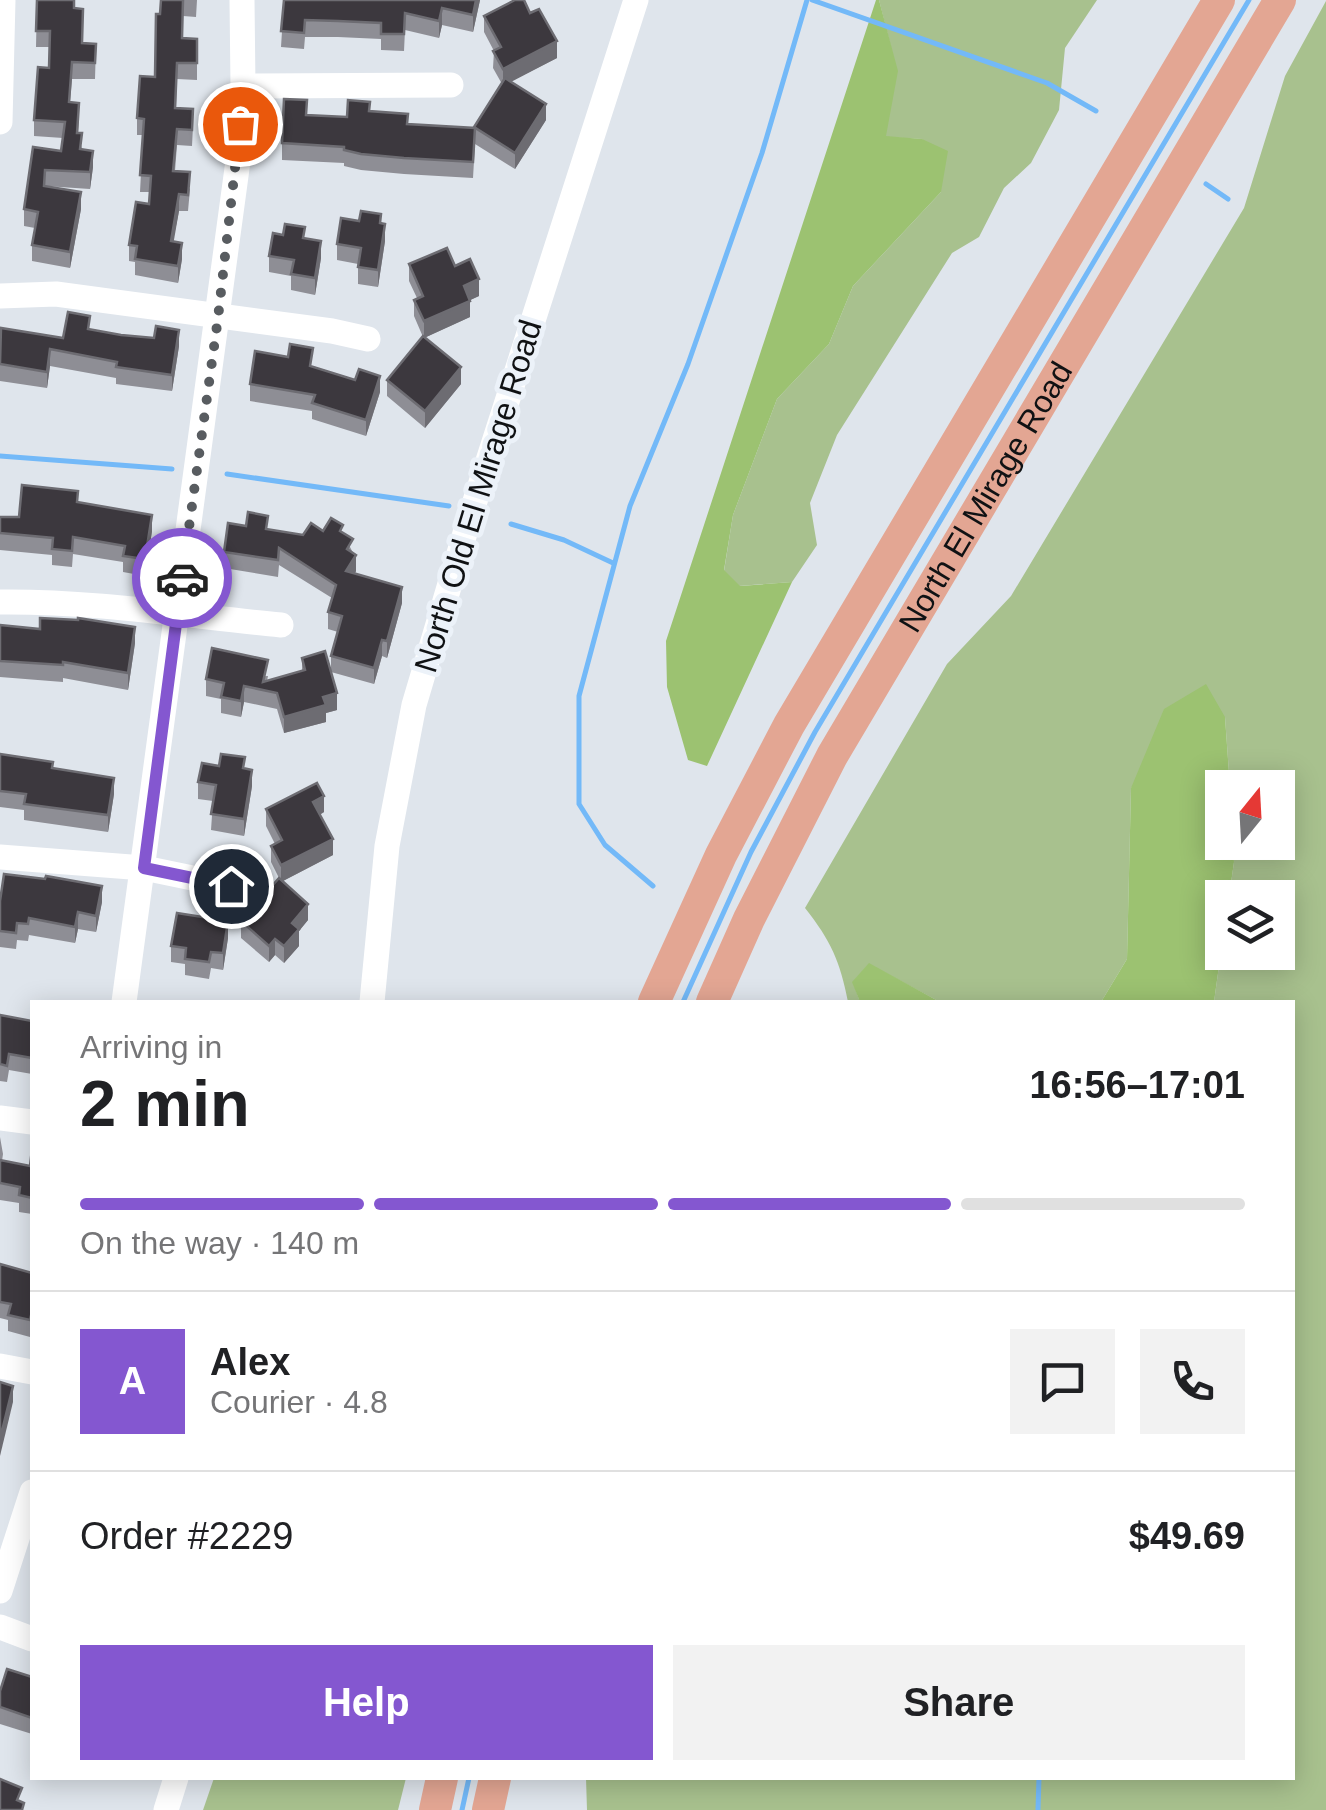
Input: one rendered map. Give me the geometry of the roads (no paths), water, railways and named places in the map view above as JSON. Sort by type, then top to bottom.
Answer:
[{"type":"main road","name":"North El Mirage Road","points":[[655,1000],[720,854],[822,666],[1219,0]]},
{"type":"main road","name":"North El Mirage Road","points":[[713,1000],[769,877],[832,756],[1280,0]]},
{"type":"main road","points":[[435,1810],[442,1780]]},
{"type":"main road","points":[[488,1810],[495,1780]]},
{"type":"street","points":[[0,122],[3,0]]},
{"type":"street","points":[[124,1000],[238,162],[243,86],[242,0]]},
{"type":"street","name":"North Old El Mirage Road","points":[[372,1000],[381,890],[400,767],[423,673],[636,0]]},
{"type":"street","points":[[243,86],[451,85]]},
{"type":"street","points":[[0,296],[56,294],[332,330],[368,339]]},
{"type":"street","points":[[0,602],[131,607],[176,616],[281,626]]},
{"type":"street","points":[[0,857],[144,868],[231,886]]},
{"type":"street","points":[[0,1118],[30,1122]]},
{"type":"street","points":[[0,1366],[30,1372]]},
{"type":"street","points":[[0,1591],[30,1498]]},
{"type":"street","points":[[0,1627],[30,1639]]},
{"type":"street","points":[[166,1810],[175,1780]]},
{"type":"waterway","points":[[653,886],[605,845],[579,804],[579,696],[630,506],[688,364],[762,153],[807,0]]},
{"type":"waterway","points":[[812,0],[1047,83],[1096,111]]},
{"type":"waterway","points":[[684,1000],[751,852],[815,732],[1249,0]]},
{"type":"waterway","points":[[1206,184],[1228,199]]},
{"type":"waterway","points":[[0,456],[172,469]]},
{"type":"waterway","points":[[227,474],[449,506]]},
{"type":"waterway","points":[[511,524],[564,540],[613,563]]},
{"type":"waterway","points":[[462,1810],[469,1780]]},
{"type":"waterway","points":[[1038,1810],[1039,1780]]}]
